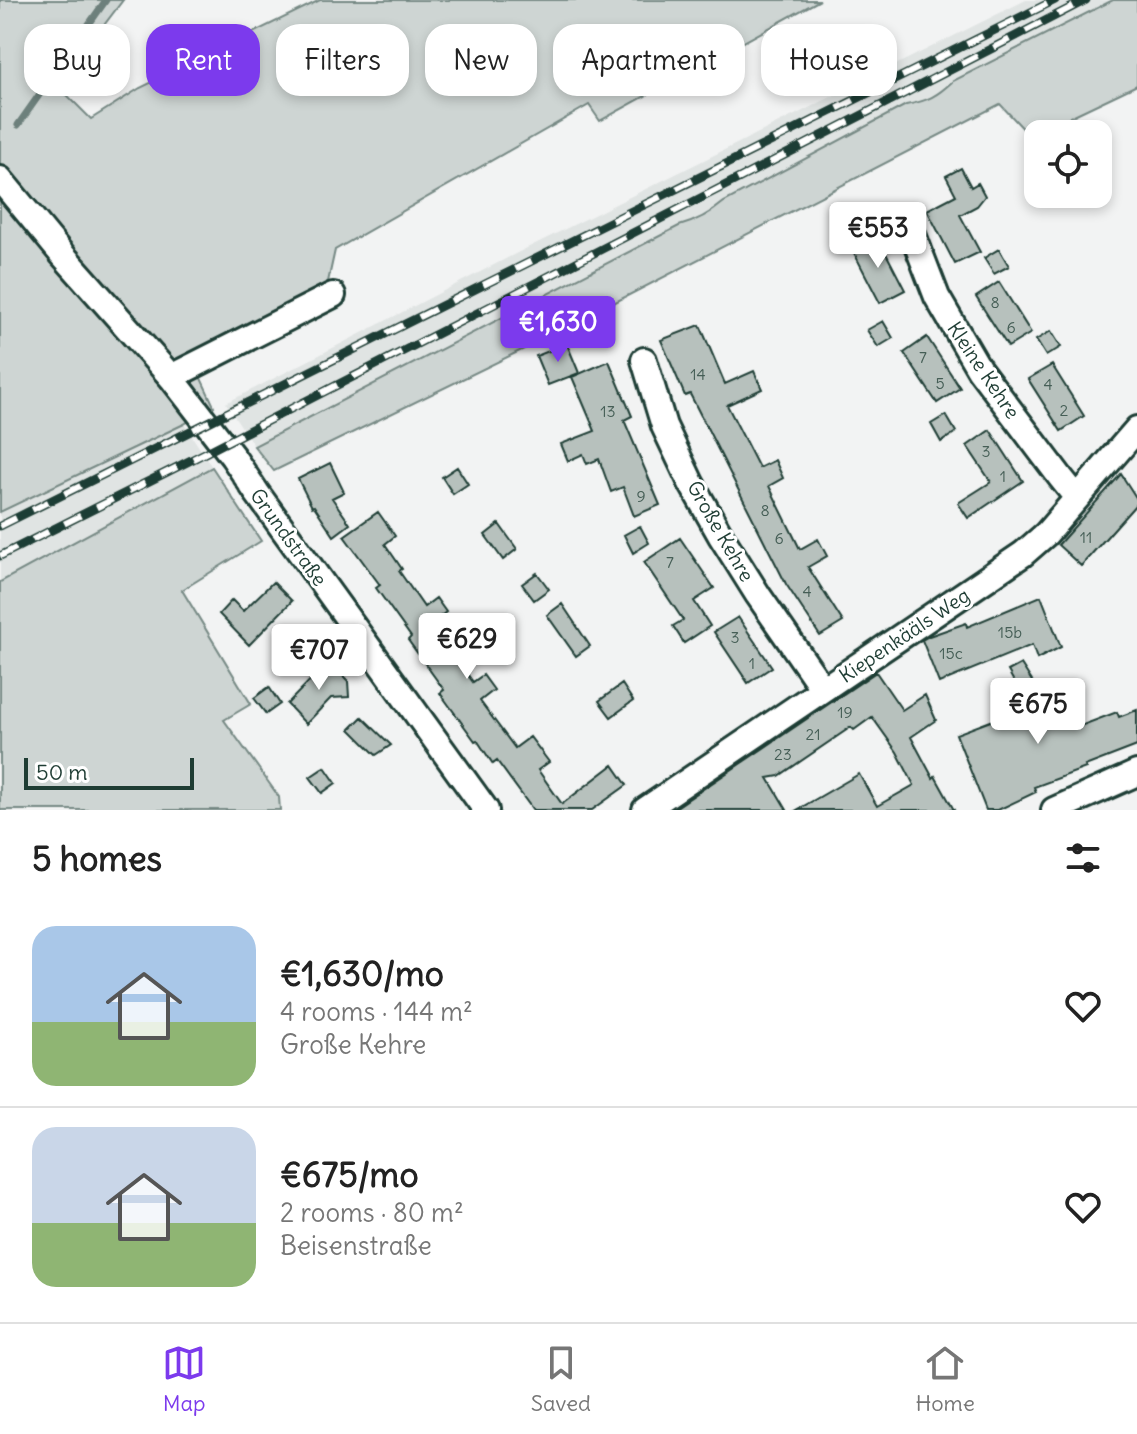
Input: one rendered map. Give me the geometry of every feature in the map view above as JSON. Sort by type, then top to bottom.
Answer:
[{"type":"street","name":"Grundstraße","points":[[0,179],[171,377],[233,457],[486,810]]},
{"type":"street","name":"Kleine Kehre","points":[[912,232],[937,297],[979,369],[1077,498]]},
{"type":"street","points":[[171,377],[333,295]]},
{"type":"street","name":"Große Kehre","points":[[644,360],[664,426],[691,483],[758,595],[823,689]]},
{"type":"street","name":"Kiepenkääls Weg","points":[[645,810],[1023,554],[1046,534],[1137,429]]},
{"type":"street","points":[[1054,810],[1137,773]]},
{"type":"shaded area","points":[[0,0],[123,0],[105,24],[24,24],[24,96],[68,96],[91,119],[146,85],[146,96],[260,96],[260,29],[320,0],[820,0],[776,24],[761,24],[761,32],[745,41],[745,24],[553,24],[553,96],[645,96],[600,121],[589,105],[335,250],[326,291],[192,359],[214,406],[184,424],[0,512]]},
{"type":"shaded area","points":[[1026,0],[1113,0],[953,81],[940,94],[925,102],[906,105],[724,202],[712,213],[679,226],[254,446],[226,403],[523,250],[833,96],[897,96],[897,64]]},
{"type":"shaded area","points":[[1113,0],[1137,0],[1137,85],[1064,120],[1024,120],[1024,130],[1000,104],[528,347],[274,471],[254,446],[679,226],[703,217],[724,202],[906,105],[932,97],[953,81]]},
{"type":"shaded area","points":[[184,424],[212,467],[0,582],[0,512]]},
{"type":"shaded area","points":[[212,467],[261,541],[182,590],[251,704],[224,720],[279,797],[280,810],[0,810],[0,582]]},
{"type":"building","points":[[961,168],[971,187],[978,183],[985,196],[977,206],[960,215],[980,252],[955,264],[927,210],[956,195],[946,176]]},
{"type":"building","points":[[877,236],[905,290],[880,303],[852,249]]},
{"type":"building","points":[[999,249],[1009,266],[994,274],[984,258]]},
{"type":"building","points":[[999,282],[1031,333],[1008,347],[976,297]]},
{"type":"building","points":[[883,321],[893,338],[878,347],[867,330]]},
{"type":"building","points":[[700,325],[725,384],[754,371],[762,389],[727,405],[759,468],[775,460],[783,478],[769,486],[800,549],[818,539],[827,556],[808,567],[843,622],[820,636],[786,584],[690,394],[685,396],[661,340]]},
{"type":"building","points":[[1051,331],[1061,347],[1046,356],[1036,340]]},
{"type":"building","points":[[927,337],[960,388],[937,403],[904,353]]},
{"type":"building","points":[[567,344],[579,373],[548,385],[536,356]]},
{"type":"building","points":[[609,361],[632,416],[624,420],[660,505],[634,516],[623,487],[611,492],[599,459],[587,464],[583,454],[568,461],[561,444],[595,431],[572,377]]},
{"type":"building","points":[[1052,365],[1084,416],[1061,431],[1028,379]]},
{"type":"building","points":[[946,415],[956,432],[941,442],[931,424]]},
{"type":"building","points":[[990,430],[1023,481],[968,518],[958,503],[991,482],[967,446]]},
{"type":"building","points":[[330,463],[344,492],[332,498],[350,524],[334,536],[312,507],[298,479]]},
{"type":"building","points":[[457,467],[468,484],[453,494],[442,477]]},
{"type":"building","points":[[1121,474],[1137,503],[1081,566],[1058,545]]},
{"type":"building","points":[[378,512],[395,536],[385,544],[402,569],[399,571],[424,607],[436,598],[446,612],[431,624],[473,682],[483,675],[494,690],[480,701],[515,748],[530,737],[549,762],[538,770],[562,804],[613,765],[627,785],[592,810],[533,810],[497,761],[493,764],[440,693],[444,690],[376,588],[380,585],[344,536]]},
{"type":"building","points":[[499,524],[517,549],[503,560],[485,535]]},
{"type":"building","points":[[640,526],[649,543],[633,553],[624,535]]},
{"type":"building","points":[[680,538],[714,588],[694,601],[710,626],[684,643],[673,626],[683,620],[644,562]]},
{"type":"building","points":[[537,573],[549,589],[534,600],[522,584]]},
{"type":"building","points":[[273,582],[292,601],[249,645],[219,614],[232,600],[243,611]]},
{"type":"building","points":[[1041,596],[1061,647],[1037,659],[1032,645],[939,683],[922,640],[966,623],[967,627]]},
{"type":"building","points":[[562,604],[590,646],[576,656],[547,615]]},
{"type":"building","points":[[738,617],[772,667],[748,683],[714,632]]},
{"type":"building","points":[[329,661],[348,681],[349,697],[331,698],[306,724],[287,704]]},
{"type":"building","points":[[1021,664],[1053,714],[1068,708],[1075,728],[1117,712],[1119,717],[1137,710],[1137,746],[1034,787],[1036,792],[998,810],[986,810],[956,734],[1028,707],[1008,671]]},
{"type":"building","points":[[876,672],[902,710],[925,695],[936,720],[911,737],[954,810],[797,810],[859,774],[877,806],[914,785],[897,752],[872,717],[854,730],[851,727],[779,776],[768,778],[787,810],[672,810]]},
{"type":"building","points":[[622,684],[633,701],[611,717],[599,701]]},
{"type":"building","points":[[269,687],[280,704],[266,714],[254,698]]},
{"type":"building","points":[[362,717],[391,745],[376,755],[350,729]]},
{"type":"building","points":[[325,767],[336,783],[322,793],[310,777]]},
{"type":"waterway","points":[[18,125],[106,0]]},
{"type":"railway","points":[[0,526],[1055,0]]},
{"type":"railway","points":[[0,556],[1086,0]]}]
